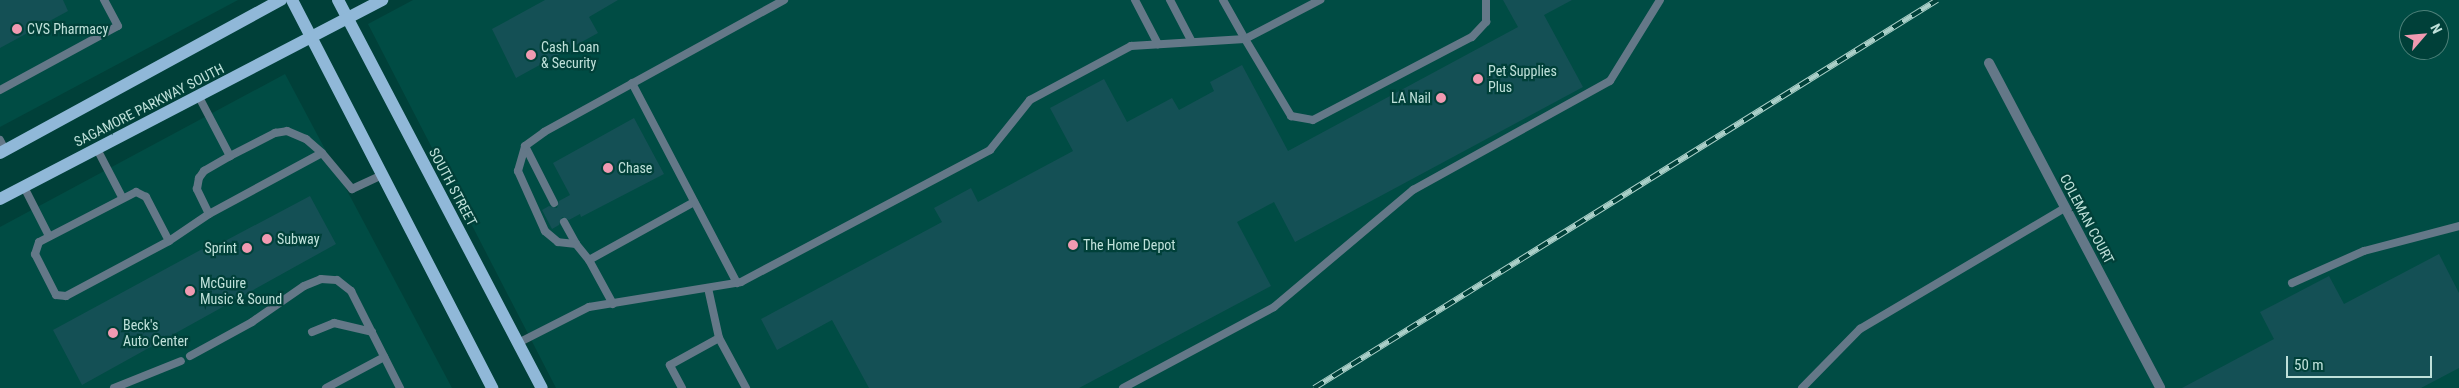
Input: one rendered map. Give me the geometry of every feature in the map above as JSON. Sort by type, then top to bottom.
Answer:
[{"type":"main road","name":"SAGAMORE PARKWAY SOUTH","points":[[2,147],[281,0]]},
{"type":"main road","points":[[292,0],[491,388]]},
{"type":"main road","name":"SOUTH STREET","points":[[338,0],[542,388]]},
{"type":"main road","name":"SAGAMORE PARKWAY SOUTH","points":[[0,199],[382,0]]},
{"type":"street","name":"COLEMAN COURT","points":[[1989,63],[2160,388]]},
{"type":"lane","points":[[0,90],[118,26],[104,0]]},
{"type":"lane","points":[[576,244],[558,242],[545,230],[518,171],[525,146],[544,132],[784,0]]},
{"type":"lane","points":[[1135,0],[1158,44]]},
{"type":"lane","points":[[1170,0],[1192,42]]},
{"type":"lane","points":[[1223,0],[1291,116],[1312,120],[1472,37],[1486,22],[1486,0]]},
{"type":"lane","points":[[518,343],[589,307],[737,283],[990,150],[1030,100],[1131,46],[1245,39],[1320,0]]},
{"type":"lane","points":[[1123,388],[1274,308],[1413,190],[1610,81],[1660,0]]},
{"type":"lane","points":[[632,83],[737,283]]},
{"type":"lane","points":[[199,96],[230,156]]},
{"type":"lane","points":[[209,214],[197,189],[199,178],[204,170],[275,132],[287,131],[306,139],[322,152],[352,189],[382,175]]},
{"type":"lane","points":[[525,146],[554,203]]},
{"type":"lane","points":[[97,149],[122,197]]},
{"type":"lane","points":[[169,241],[142,193],[136,192],[122,197],[39,242],[35,254],[56,295],[71,294],[169,241],[209,214],[322,152]]},
{"type":"lane","points":[[24,187],[49,236]]},
{"type":"lane","points":[[589,260],[694,202]]},
{"type":"lane","points":[[1802,388],[1860,329],[2066,208]]},
{"type":"lane","points":[[564,222],[576,244],[589,260],[613,304]]},
{"type":"lane","points":[[2292,283],[2364,251],[2459,226]]},
{"type":"lane","points":[[190,356],[252,322],[304,286],[321,279],[337,280],[351,291],[400,388]]},
{"type":"lane","points":[[708,288],[719,338],[746,388]]},
{"type":"lane","points":[[312,332],[334,323],[372,332]]},
{"type":"lane","points":[[682,388],[670,365],[719,338]]},
{"type":"lane","points":[[326,388],[384,357]]},
{"type":"lane","points":[[114,388],[181,361]]},
{"type":"shaded area","points":[[0,0],[238,0],[0,127]]},
{"type":"shaded area","points":[[413,0],[2459,0],[2459,388],[556,388],[368,24]]},
{"type":"shaded area","points":[[285,74],[452,388],[0,388],[0,227]]},
{"type":"building","name":"CVS Pharmacy","points":[[0,0],[63,0],[68,11],[0,48]]},
{"type":"building","name":"Cash Loan & Security","points":[[545,0],[618,0],[589,17],[598,33],[516,78],[492,29]]},
{"type":"building","name":"The Home Depot","points":[[1503,0],[1572,0],[1544,15],[1583,87],[1295,242],[1274,202],[1237,222],[1271,286],[1079,388],[869,388],[832,320],[777,350],[761,319],[942,222],[934,208],[971,188],[978,202],[1073,151],[1050,108],[1104,79],[1127,122],[1172,98],[1179,110],[1214,91],[1210,82],[1242,65],[1288,151],[1518,27]]},
{"type":"building","name":"Chase","points":[[634,118],[664,174],[581,217],[580,214],[569,220],[562,217],[559,225],[552,229],[542,210],[549,206],[557,208],[559,201],[570,195],[553,163]]},
{"type":"building","points":[[310,196],[336,244],[82,385],[53,330],[206,247],[208,250]]},
{"type":"building","points":[[2439,254],[2459,293],[2459,368],[2421,388],[2182,388],[2274,339],[2260,312],[2329,276],[2344,304]]},
{"type":"railway","points":[[1314,388],[1937,0]]},
{"type":"place","name":"CVS Pharmacy","points":[[17,29]]},
{"type":"place","name":"Cash Loan & Security","points":[[531,55]]},
{"type":"place","name":"Pet Supplies Plus","points":[[1478,79]]},
{"type":"place","name":"LA Nail","points":[[1441,98]]},
{"type":"place","name":"Chase","points":[[608,168]]},
{"type":"place","name":"Subway","points":[[267,239]]},
{"type":"place","name":"The Home Depot","points":[[1073,245]]},
{"type":"place","name":"Sprint","points":[[247,248]]},
{"type":"place","name":"McGuire Music & Sound","points":[[190,291]]},
{"type":"place","name":"Beck's Auto Center","points":[[113,333]]}]
